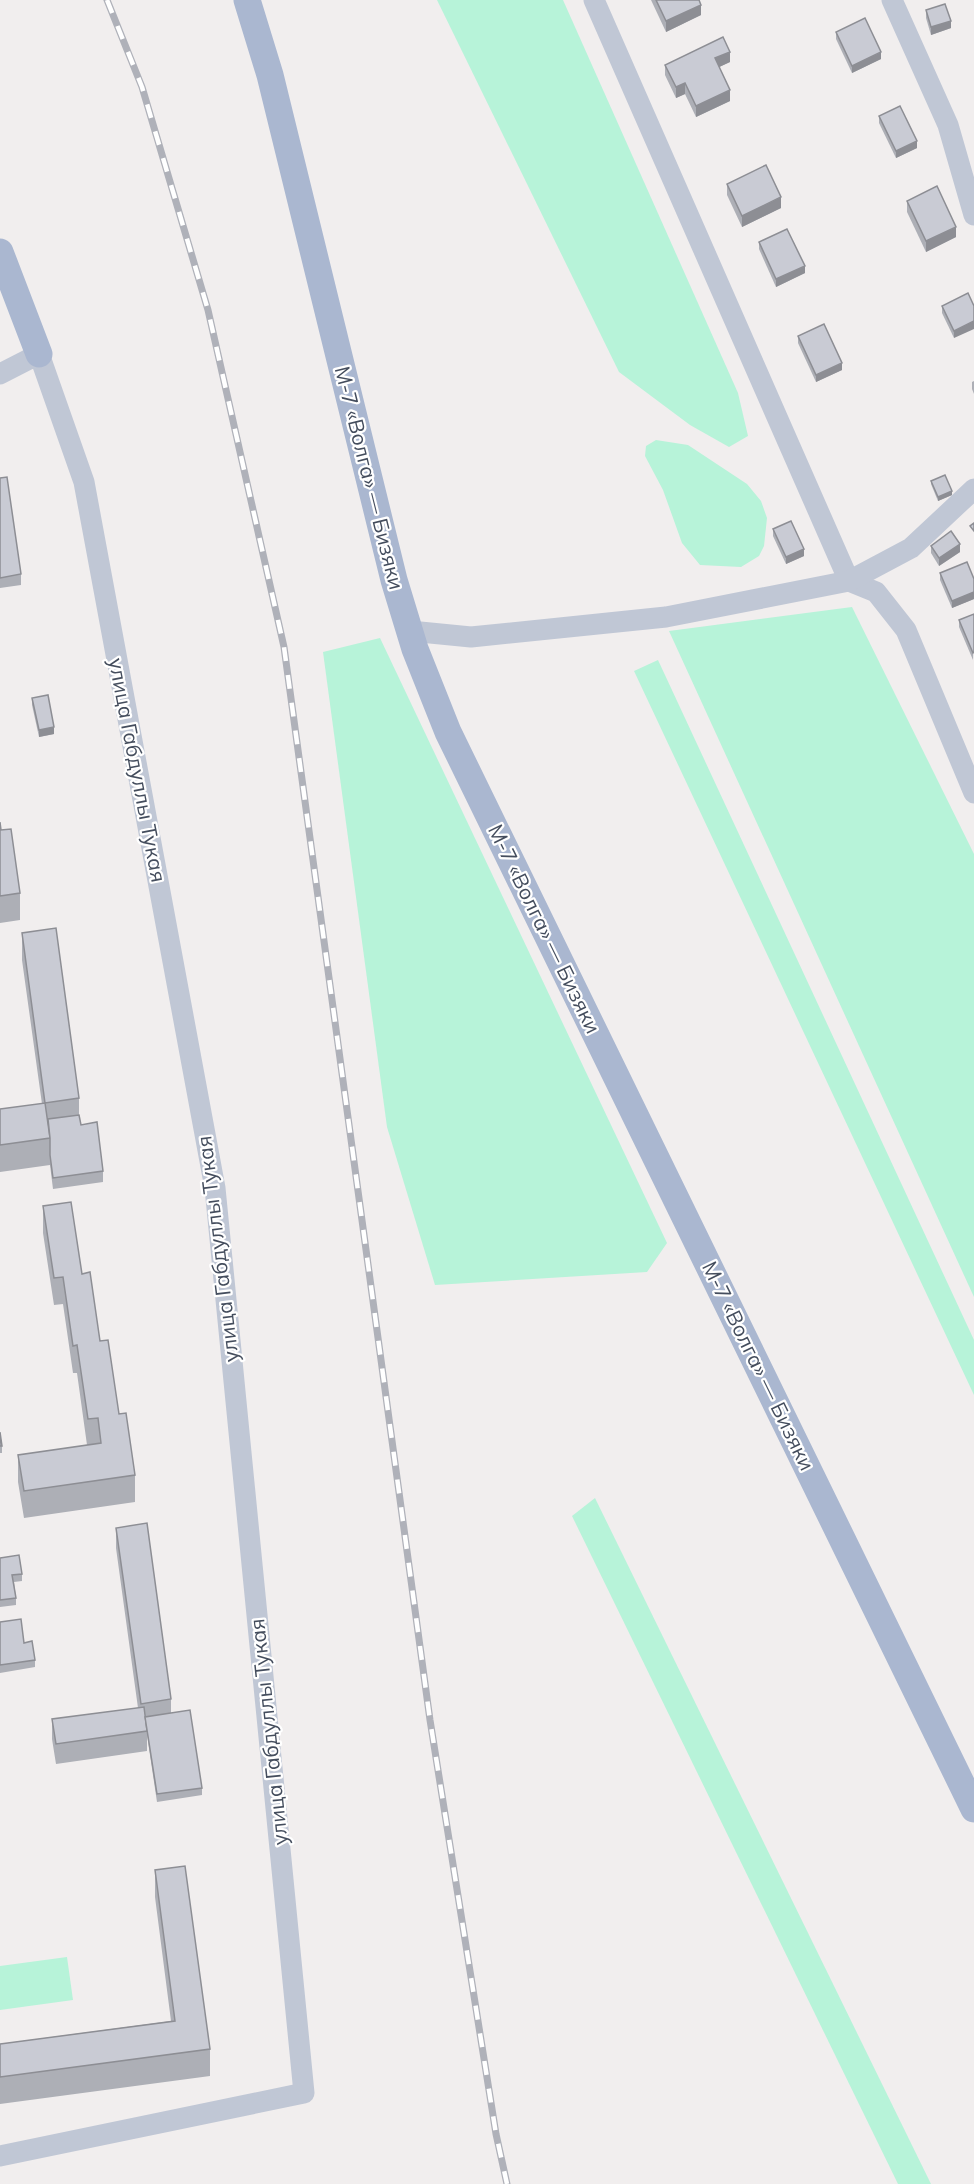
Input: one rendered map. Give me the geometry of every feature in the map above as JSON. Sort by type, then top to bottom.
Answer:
[{"type":"main road","name":"М-7 «Волга» — Бизяки","points":[[247,0],[270,75],[394,580],[410,631],[453,742],[974,1809]]},
{"type":"main road","points":[[0,252],[39,354]]},
{"type":"street","points":[[594,0],[849,581],[876,592],[906,630],[974,793]]},
{"type":"street","points":[[892,0],[948,124],[974,215]]},
{"type":"street","points":[[0,374],[39,354]]},
{"type":"street","name":"улица Габдуллы Тукая","points":[[0,2156],[304,2093],[215,1188],[84,482],[39,354]]},
{"type":"street","points":[[410,631],[471,637],[666,617],[849,581],[910,548],[974,489]]},
{"type":"green space","points":[[437,0],[563,0],[738,393],[748,436],[729,447],[690,425],[619,372]]},
{"type":"green space","points":[[656,440],[688,445],[747,484],[761,501],[767,518],[764,546],[759,556],[741,567],[700,565],[682,543],[663,490],[645,456],[646,446]]},
{"type":"green space","points":[[852,607],[974,854],[974,1297],[669,631]]},
{"type":"green space","points":[[380,638],[667,1243],[647,1272],[435,1285],[387,1127],[323,652]]},
{"type":"green space","points":[[658,660],[974,1340],[974,1395],[634,671]]},
{"type":"green space","points":[[595,1498],[931,2184],[898,2184],[572,1516]]},
{"type":"green space","points":[[67,1957],[73,2000],[0,2010],[0,1966]]},
{"type":"building","points":[[656,0],[699,0],[701,5],[666,21]]},
{"type":"building","points":[[945,4],[951,21],[931,27],[926,10]]},
{"type":"building","points":[[865,18],[881,52],[852,66],[836,32]]},
{"type":"building","points":[[723,37],[730,52],[715,58],[730,90],[696,106],[685,83],[676,87],[665,65]]},
{"type":"building","points":[[900,106],[917,141],[896,151],[879,116]]},
{"type":"building","points":[[766,165],[781,197],[742,216],[727,184]]},
{"type":"building","points":[[937,186],[956,227],[926,241],[907,201]]},
{"type":"building","points":[[787,229],[805,266],[776,279],[759,242]]},
{"type":"building","points":[[968,293],[974,306],[974,321],[954,331],[942,306]]},
{"type":"building","points":[[824,324],[842,363],[816,375],[798,336]]},
{"type":"building","points":[[945,475],[952,491],[938,497],[931,481]]},
{"type":"building","points":[[7,477],[21,574],[0,578],[0,478]]},
{"type":"building","points":[[791,521],[804,549],[786,557],[773,529]]},
{"type":"building","points":[[951,531],[960,544],[939,558],[931,546]]},
{"type":"building","points":[[967,562],[974,579],[974,592],[952,601],[940,573]]},
{"type":"building","points":[[974,614],[974,652],[973,653],[959,620]]},
{"type":"building","points":[[48,695],[54,727],[39,730],[32,698]]},
{"type":"building","points":[[0,822],[1,830],[11,829],[20,893],[0,896]]},
{"type":"building","points":[[56,928],[79,1098],[45,1103],[22,933]]},
{"type":"building","points":[[45,1103],[50,1138],[0,1145],[0,1109]]},
{"type":"building","points":[[79,1115],[81,1125],[97,1122],[103,1171],[53,1178],[48,1119]]},
{"type":"building","points":[[71,1202],[82,1274],[90,1272],[100,1341],[108,1340],[119,1414],[126,1413],[135,1475],[24,1491],[18,1455],[101,1443],[98,1418],[88,1419],[77,1345],[73,1346],[63,1277],[54,1278],[43,1206]]},
{"type":"building","points":[[147,1523],[171,1699],[141,1704],[116,1528]]},
{"type":"building","points":[[19,1555],[22,1574],[12,1575],[16,1598],[0,1600],[0,1558]]},
{"type":"building","points":[[21,1619],[24,1643],[32,1641],[35,1660],[0,1665],[0,1622]]},
{"type":"building","points":[[144,1707],[147,1731],[56,1744],[52,1719]]},
{"type":"building","points":[[190,1710],[202,1788],[157,1794],[145,1717]]},
{"type":"building","points":[[185,1866],[210,2049],[0,2077],[0,2044],[175,2021],[155,1870]]},
{"type":"railway","points":[[107,0],[142,87],[208,310],[284,647],[430,1720],[496,2134],[507,2184]]}]
